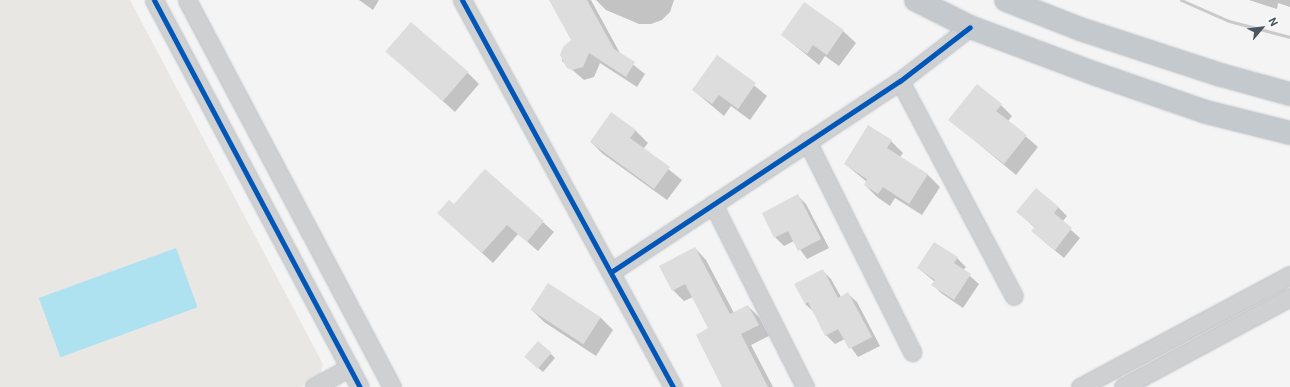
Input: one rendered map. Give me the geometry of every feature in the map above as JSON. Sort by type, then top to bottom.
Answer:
[{"type":"highway","points":[[916,0],[970,27],[1096,74],[1206,112],[1290,133]]},
{"type":"highway","points":[[1006,0],[1080,29],[1221,75],[1290,94]]},
{"type":"street","points":[[154,0],[360,387]]},
{"type":"street","points":[[187,0],[392,387]]},
{"type":"street","points":[[462,0],[611,272],[672,387]]},
{"type":"street","points":[[611,272],[807,141],[900,81],[970,27]]},
{"type":"street","points":[[900,81],[1014,296]]},
{"type":"street","points":[[807,141],[912,352]]},
{"type":"street","points":[[713,204],[805,387]]},
{"type":"street","points":[[1080,387],[1290,275]]},
{"type":"street","points":[[1123,387],[1290,297]]},
{"type":"street","points":[[314,387],[350,367]]},
{"type":"shaded area","points":[[0,0],[130,0],[323,364],[320,377],[301,387],[0,387]]},
{"type":"water","points":[[176,248],[198,307],[60,357],[39,298]]},
{"type":"building","points":[[549,0],[587,0],[614,49],[635,62],[626,77],[589,53],[583,67],[572,70],[567,68],[560,55],[563,47],[571,40]]},
{"type":"building","points":[[804,2],[844,30],[827,55],[813,45],[807,54],[781,35]]},
{"type":"building","points":[[411,22],[468,72],[443,101],[385,51]]},
{"type":"building","points":[[717,55],[756,83],[738,109],[719,95],[712,104],[692,90]]},
{"type":"building","points":[[977,84],[1002,104],[996,111],[1027,135],[1004,164],[948,120]]},
{"type":"building","points":[[611,112],[636,130],[630,138],[670,167],[654,189],[590,142]]},
{"type":"building","points":[[868,125],[892,140],[887,148],[928,174],[909,204],[883,187],[878,194],[864,185],[867,179],[844,164]]},
{"type":"building","points":[[485,169],[544,221],[527,242],[507,225],[482,253],[437,213],[449,200],[454,204]]},
{"type":"building","points":[[1036,188],[1059,207],[1054,213],[1072,228],[1055,250],[1031,231],[1035,227],[1016,212]]},
{"type":"building","points":[[798,194],[821,239],[798,251],[788,231],[774,238],[762,213]]},
{"type":"building","points":[[934,242],[958,257],[954,263],[971,274],[954,300],[931,285],[935,280],[917,268]]},
{"type":"building","points":[[695,247],[730,314],[748,305],[759,325],[741,334],[768,387],[722,387],[696,335],[708,328],[685,284],[672,291],[659,266]]},
{"type":"building","points":[[823,269],[838,298],[848,292],[872,337],[849,349],[838,329],[825,336],[808,302],[805,304],[794,284]]},
{"type":"building","points":[[548,283],[601,317],[583,344],[531,310]]},
{"type":"building","points":[[538,341],[552,353],[538,369],[524,357]]},
{"type":"railway","points":[[1181,0],[1229,21],[1290,37]]},
{"type":"cycle path","points":[[154,0],[360,387]]},
{"type":"cycle path","points":[[462,0],[673,387]]},
{"type":"cycle path","points":[[611,272],[900,81],[970,27]]}]
